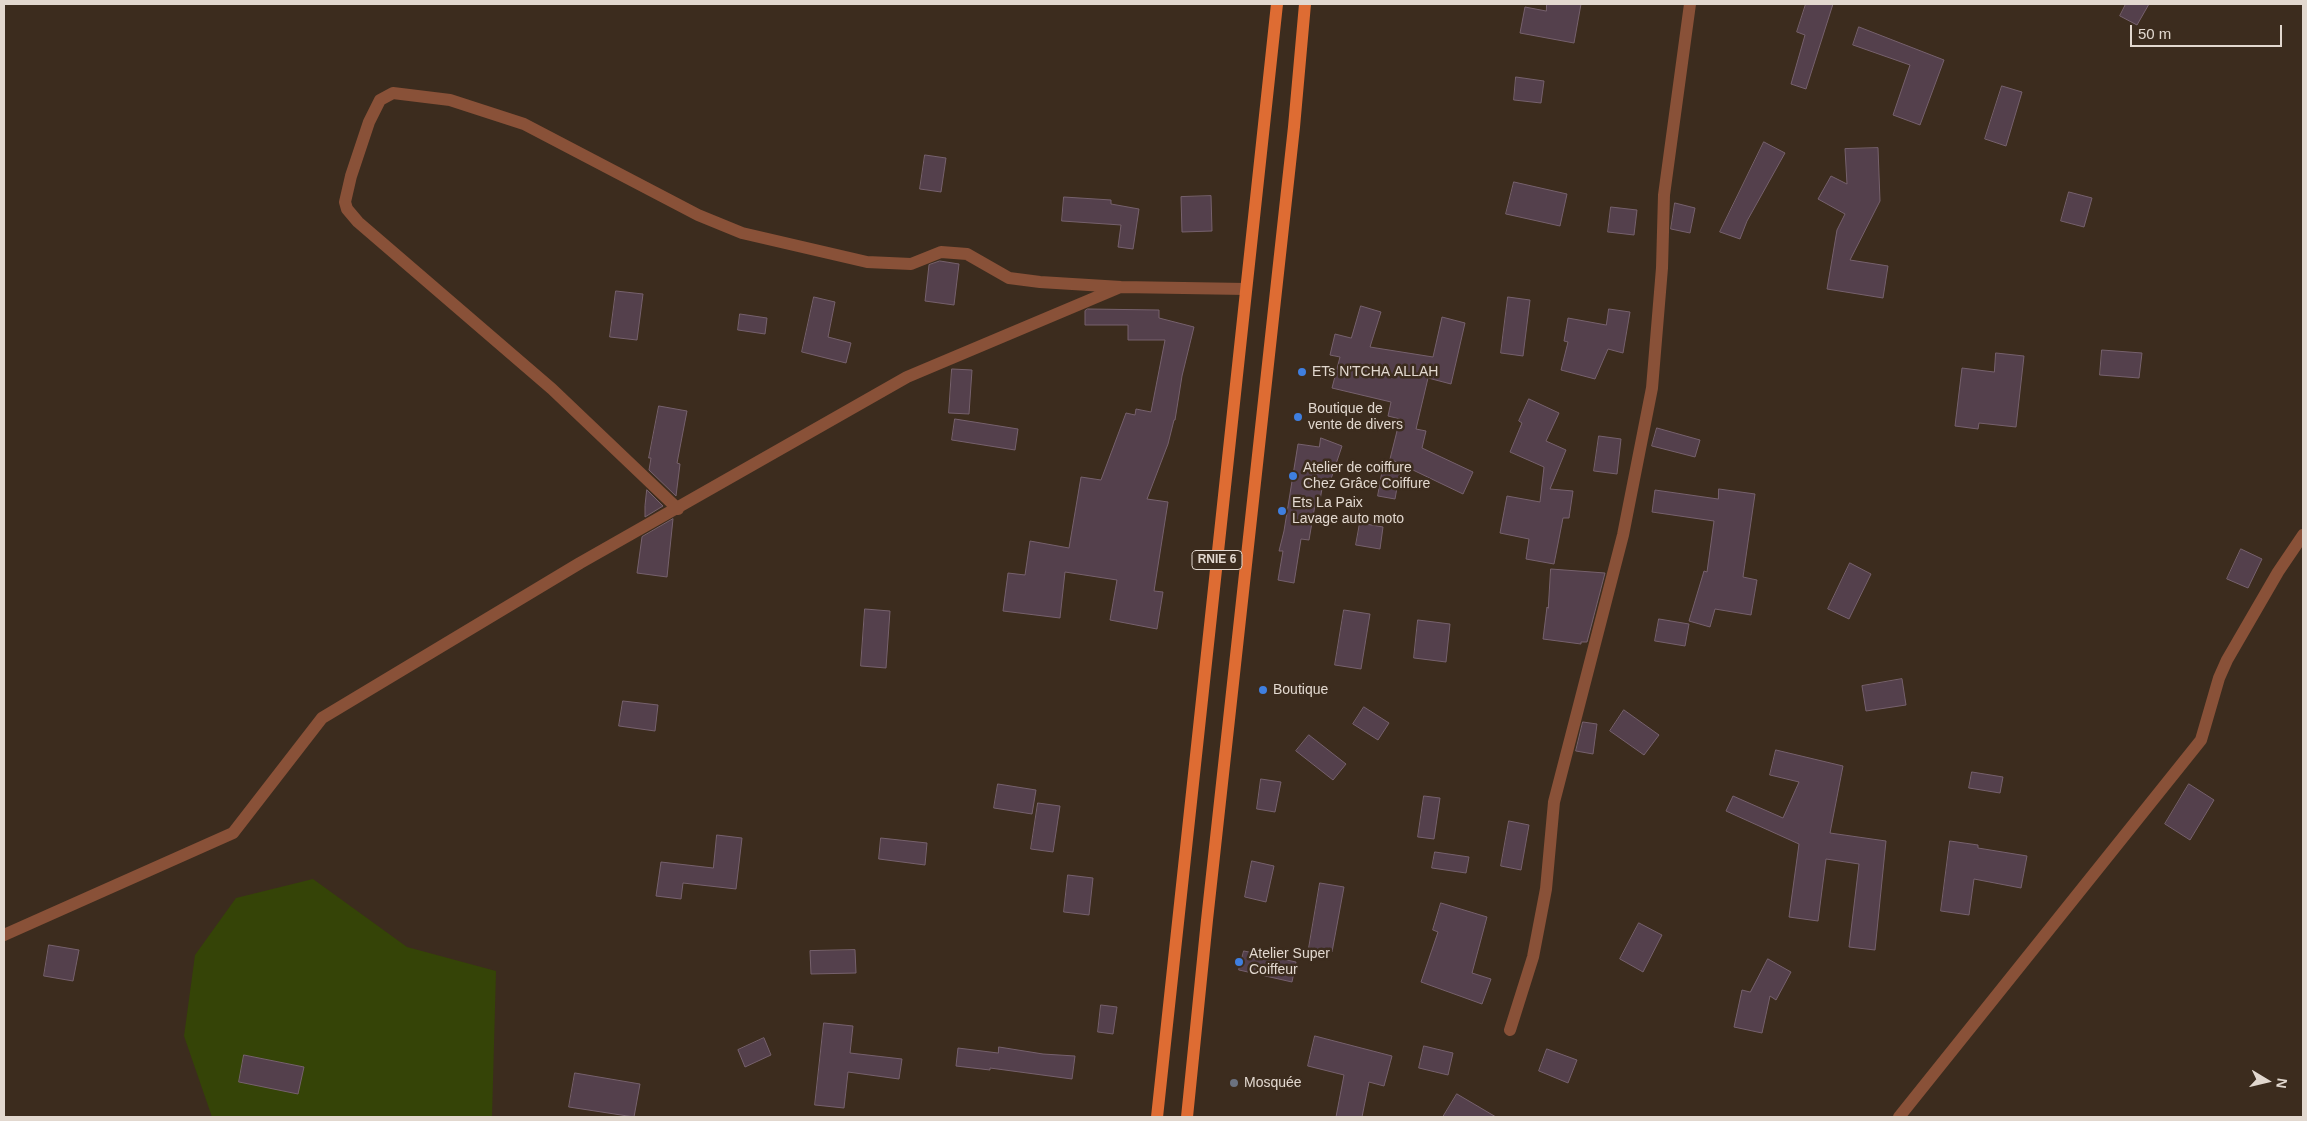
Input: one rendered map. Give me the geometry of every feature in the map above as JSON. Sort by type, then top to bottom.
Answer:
[{"type":"main road","name":"RNIE 6","points":[[1157,1117],[1277,4]]},
{"type":"main road","name":"RNIE 6","points":[[1187,1117],[1294,127],[1305,4]]},
{"type":"street","points":[[1510,1030],[1533,957],[1546,889],[1554,802],[1623,535],[1652,388],[1662,268],[1664,195],[1690,4]]},
{"type":"street","points":[[678,509],[552,390],[358,222],[347,209],[345,202],[351,176],[369,122],[380,100],[394,93],[450,100],[524,124],[698,215],[742,233],[867,262],[911,264],[941,252],[967,254],[1009,278],[1120,287],[1246,289]]},
{"type":"street","points":[[4,935],[233,833],[322,718],[580,564],[907,377],[1120,287]]},
{"type":"street","points":[[1899,1117],[2201,740],[2219,678],[2227,660],[2278,572],[2303,535]]},
{"type":"green space","points":[[313,879],[407,947],[496,971],[492,1117],[212,1117],[184,1036],[195,955],[236,898]]},
{"type":"building","points":[[1547,4],[1581,4],[1574,43],[1520,33],[1525,7],[1546,11]]},
{"type":"building","points":[[1806,4],[1833,4],[1806,89],[1791,84],[1805,35],[1797,32]]},
{"type":"building","points":[[2126,4],[2149,4],[2137,25],[2120,16]]},
{"type":"building","points":[[1859,27],[1944,60],[1920,125],[1893,115],[1910,65],[1853,45]]},
{"type":"building","points":[[1516,77],[1544,81],[1541,103],[1514,100]]},
{"type":"building","points":[[2002,86],[2022,92],[2006,146],[1985,139]]},
{"type":"building","points":[[1764,142],[1785,153],[1747,221],[1740,239],[1720,232]]},
{"type":"building","points":[[1878,148],[1880,201],[1850,260],[1888,266],[1883,298],[1827,289],[1837,230],[1845,214],[1818,199],[1831,176],[1847,184],[1845,149]]},
{"type":"building","points":[[925,155],[946,158],[941,192],[920,189]]},
{"type":"building","points":[[1514,182],[1567,194],[1560,226],[1506,214]]},
{"type":"building","points":[[2069,192],[2092,198],[2084,227],[2061,221]]},
{"type":"building","points":[[1211,196],[1212,231],[1182,232],[1181,197]]},
{"type":"building","points":[[1064,197],[1111,200],[1111,204],[1139,209],[1133,249],[1118,247],[1121,225],[1062,221]]},
{"type":"building","points":[[1675,203],[1695,208],[1690,233],[1671,229]]},
{"type":"building","points":[[1611,207],[1637,210],[1634,235],[1608,232]]},
{"type":"building","points":[[940,261],[959,264],[954,305],[925,301],[929,265]]},
{"type":"building","points":[[616,291],[643,294],[637,340],[610,337]]},
{"type":"building","points":[[814,297],[835,302],[828,337],[851,343],[846,363],[802,352]]},
{"type":"building","points":[[1508,297],[1530,300],[1523,356],[1501,353]]},
{"type":"building","points":[[1361,306],[1381,312],[1370,347],[1433,357],[1442,317],[1465,323],[1451,384],[1428,378],[1416,429],[1426,431],[1422,448],[1473,472],[1463,494],[1390,459],[1400,419],[1388,416],[1391,402],[1332,388],[1340,357],[1330,355],[1335,334],[1351,338]]},
{"type":"building","points":[[1088,309],[1159,310],[1159,318],[1194,327],[1182,376],[1175,420],[1147,499],[1168,502],[1154,591],[1163,592],[1157,629],[1110,620],[1117,580],[1065,572],[1060,618],[1003,611],[1008,573],[1025,575],[1030,541],[1069,548],[1081,477],[1101,480],[1126,413],[1135,415],[1136,409],[1151,412],[1165,340],[1128,340],[1128,325],[1085,325],[1085,311]]},
{"type":"building","points":[[1609,309],[1630,312],[1623,353],[1608,349],[1595,379],[1561,370],[1568,342],[1564,341],[1568,318],[1606,325]]},
{"type":"building","points":[[740,314],[767,318],[765,334],[738,330]]},
{"type":"building","points":[[2102,350],[2142,353],[2139,378],[2100,375]]},
{"type":"building","points":[[1996,353],[2024,356],[2016,427],[1979,423],[1978,429],[1955,426],[1962,368],[1994,372]]},
{"type":"building","points":[[952,369],[972,370],[969,414],[949,413]]},
{"type":"building","points":[[1529,399],[1559,413],[1546,441],[1566,450],[1550,489],[1573,491],[1569,518],[1563,518],[1554,564],[1526,559],[1529,539],[1500,533],[1507,496],[1540,502],[1544,467],[1510,452],[1522,423],[1519,421]]},
{"type":"building","points":[[659,406],[687,411],[677,463],[680,464],[676,496],[649,470],[651,458],[649,458]]},
{"type":"building","points":[[955,419],[1018,429],[1015,450],[952,440]]},
{"type":"building","points":[[1657,428],[1700,440],[1695,457],[1652,446]]},
{"type":"building","points":[[1599,436],[1621,439],[1617,474],[1594,471]]},
{"type":"building","points":[[1321,438],[1342,446],[1329,485],[1323,483],[1320,500],[1316,499],[1309,540],[1301,539],[1294,583],[1278,580],[1283,551],[1279,551],[1298,444],[1319,447]]},
{"type":"building","points":[[1383,468],[1400,471],[1395,499],[1378,496]]},
{"type":"building","points":[[1719,489],[1755,494],[1743,577],[1757,580],[1751,615],[1715,609],[1710,627],[1689,621],[1704,571],[1707,572],[1714,521],[1652,512],[1655,490],[1718,499]]},
{"type":"building","points":[[647,490],[663,506],[645,517],[645,506]]},
{"type":"building","points":[[673,519],[667,577],[637,573],[642,537]]},
{"type":"building","points":[[1360,523],[1383,527],[1380,549],[1356,545]]},
{"type":"building","points":[[2241,549],[2262,559],[2248,588],[2227,579]]},
{"type":"building","points":[[1850,563],[1871,574],[1849,619],[1828,609]]},
{"type":"building","points":[[1551,569],[1605,573],[1587,642],[1581,642],[1581,644],[1543,639]]},
{"type":"building","points":[[865,609],[890,611],[886,668],[861,666]]},
{"type":"building","points":[[1344,610],[1370,614],[1361,669],[1335,665]]},
{"type":"building","points":[[1659,619],[1689,624],[1685,646],[1655,641]]},
{"type":"building","points":[[1418,620],[1450,624],[1446,662],[1414,658]]},
{"type":"building","points":[[1902,679],[1906,705],[1866,711],[1862,686]]},
{"type":"building","points":[[623,701],[658,705],[655,731],[619,726]]},
{"type":"building","points":[[1364,707],[1389,723],[1378,740],[1353,724]]},
{"type":"building","points":[[1624,710],[1659,735],[1644,755],[1610,731]]},
{"type":"building","points":[[1583,722],[1597,724],[1593,754],[1576,751]]},
{"type":"building","points":[[1309,735],[1346,764],[1333,780],[1296,751]]},
{"type":"building","points":[[1776,750],[1843,766],[1830,833],[1886,841],[1875,950],[1849,947],[1859,864],[1826,859],[1818,921],[1789,917],[1799,844],[1726,811],[1733,796],[1783,818],[1799,782],[1770,775]]},
{"type":"building","points":[[1972,772],[2003,777],[2000,793],[1969,788]]},
{"type":"building","points":[[1261,779],[1281,782],[1275,812],[1257,809]]},
{"type":"building","points":[[998,784],[1036,790],[1032,814],[994,808]]},
{"type":"building","points":[[2189,784],[2214,800],[2190,840],[2165,824]]},
{"type":"building","points":[[1424,796],[1440,798],[1434,839],[1418,837]]},
{"type":"building","points":[[1038,803],[1060,806],[1053,852],[1031,849]]},
{"type":"building","points":[[1509,821],[1529,825],[1521,870],[1501,866]]},
{"type":"building","points":[[717,835],[742,838],[736,889],[683,883],[681,899],[656,896],[661,862],[713,868]]},
{"type":"building","points":[[881,838],[927,843],[925,865],[879,859]]},
{"type":"building","points":[[1950,841],[1978,845],[1978,848],[2027,856],[2021,888],[1974,879],[1969,915],[1941,911]]},
{"type":"building","points":[[1435,852],[1469,857],[1466,873],[1432,868]]},
{"type":"building","points":[[1252,861],[1274,866],[1266,902],[1245,897]]},
{"type":"building","points":[[1068,875],[1093,878],[1089,915],[1064,912]]},
{"type":"building","points":[[1320,883],[1344,887],[1332,952],[1309,948]]},
{"type":"building","points":[[1441,903],[1487,917],[1472,973],[1491,979],[1482,1004],[1421,982],[1438,932],[1433,930]]},
{"type":"building","points":[[1639,923],[1662,935],[1643,972],[1620,959]]},
{"type":"building","points":[[49,945],[79,950],[73,981],[44,976]]},
{"type":"building","points":[[855,950],[856,973],[811,974],[810,951]]},
{"type":"building","points":[[1244,951],[1296,962],[1292,982],[1239,970]]},
{"type":"building","points":[[1768,959],[1791,972],[1776,1000],[1770,996],[1762,1033],[1734,1027],[1742,990],[1750,992]]},
{"type":"building","points":[[1101,1005],[1117,1007],[1113,1034],[1098,1032]]},
{"type":"building","points":[[824,1023],[853,1026],[850,1053],[902,1059],[899,1079],[848,1072],[844,1108],[815,1105]]},
{"type":"building","points":[[1315,1036],[1392,1056],[1384,1086],[1369,1082],[1362,1117],[1336,1117],[1344,1075],[1308,1066]]},
{"type":"building","points":[[764,1038],[771,1055],[745,1067],[738,1050]]},
{"type":"building","points":[[1424,1046],[1453,1053],[1448,1075],[1419,1068]]},
{"type":"building","points":[[999,1047],[1043,1054],[1075,1056],[1072,1079],[990,1068],[990,1070],[956,1066],[958,1048],[998,1053]]},
{"type":"building","points":[[1547,1049],[1577,1060],[1568,1083],[1539,1071]]},
{"type":"building","points":[[244,1055],[304,1067],[298,1094],[239,1082]]},
{"type":"building","points":[[575,1073],[640,1084],[634,1117],[569,1107]]},
{"type":"building","points":[[1457,1094],[1496,1117],[1443,1117]]},
{"type":"place","name":"ETs N'TCHA ALLAH","points":[[1302,372]]},
{"type":"place","name":"Boutique de vente de divers","points":[[1298,417]]},
{"type":"place","name":"Atelier de coiffure Chez Grâce Coiffure","points":[[1293,476]]},
{"type":"place","name":"Ets La Paix Lavage auto moto","points":[[1282,511]]},
{"type":"place","name":"Boutique","points":[[1263,690]]},
{"type":"place","name":"Atelier Super Coiffeur","points":[[1239,962]]},
{"type":"place","name":"Mosquée","points":[[1234,1083]]}]
